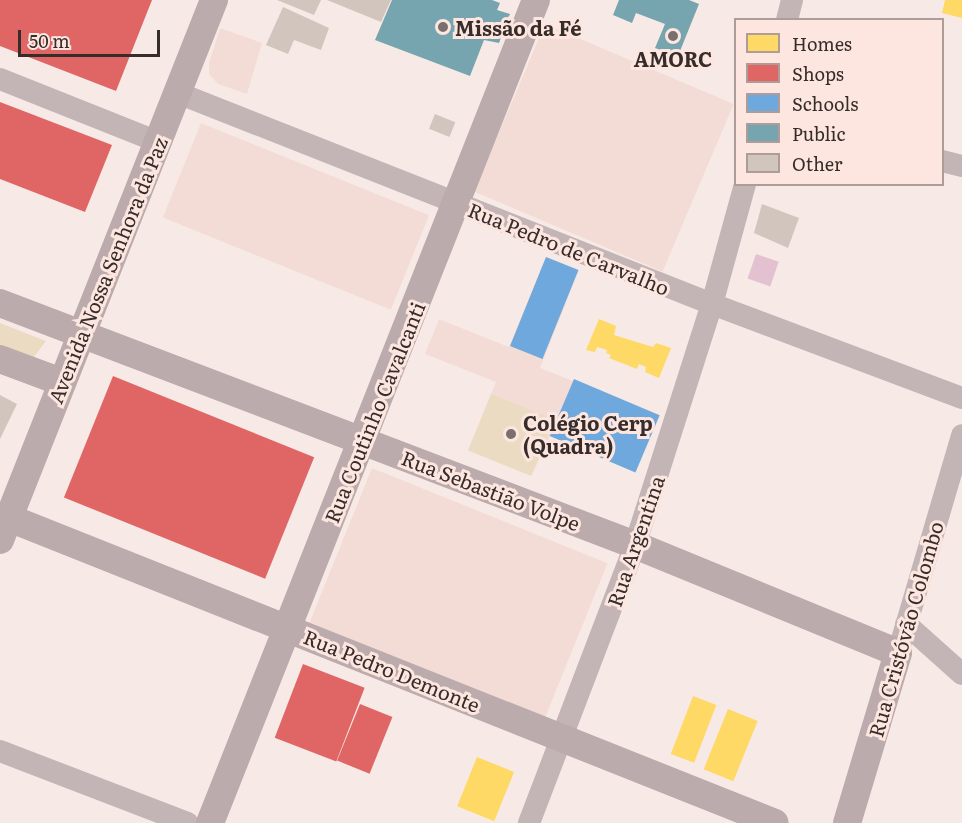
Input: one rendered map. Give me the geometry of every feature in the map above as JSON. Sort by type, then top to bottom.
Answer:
[{"type":"main road","name":"Avenida Nossa Senhora da Paz","points":[[4,529],[214,0]]},
{"type":"main road","name":"Rua Coutinho Cavalcanti","points":[[210,823],[536,0]]},
{"type":"main road","name":"Rua Sebastião Volpe","points":[[0,303],[635,545],[898,652]]},
{"type":"main road","points":[[0,359],[62,382]]},
{"type":"main road","name":"Rua Pedro Demonte","points":[[4,529],[287,629],[775,823]]},
{"type":"main road","name":"Rua Cristóvão Colombo","points":[[849,821],[898,652]]},
{"type":"street","points":[[788,18],[792,0]]},
{"type":"street","points":[[0,79],[158,142]]},
{"type":"street","name":"Rua Pedro de Carvalho","points":[[178,93],[712,304],[962,398]]},
{"type":"street","points":[[944,162],[962,166]]},
{"type":"street","name":"Rua Argentina","points":[[530,823],[635,545],[712,304],[744,186]]},
{"type":"street","name":"Rua Cristóvão Colombo","points":[[898,652],[962,435]]},
{"type":"street","points":[[906,624],[962,674]]},
{"type":"street","points":[[0,751],[188,823]]},
{"type":"shaded area","points":[[545,24],[734,104],[663,272],[474,192]]},
{"type":"shaded area","points":[[220,28],[262,43],[247,94],[218,84],[209,74],[209,63]]},
{"type":"shaded area","points":[[201,123],[429,215],[391,310],[163,218]]},
{"type":"shaded area","points":[[756,254],[779,262],[770,286],[748,279]]},
{"type":"shaded area","points":[[546,257],[579,270],[540,368],[660,415],[636,472],[550,436],[532,475],[468,450],[496,382],[425,354],[439,319],[509,347]]},
{"type":"shaded area","points":[[0,323],[46,341],[31,361],[0,349]]},
{"type":"shaded area","name":"Colégio Cerp (Quadra)","points":[[491,394],[554,419],[531,476],[468,451]]},
{"type":"shaded area","points":[[372,468],[608,563],[545,718],[309,623]]},
{"type":"building: Homes","points":[[945,0],[962,0],[962,18],[942,13]]},
{"type":"building: Homes","points":[[599,319],[616,326],[614,335],[653,347],[656,343],[671,348],[659,378],[645,372],[646,367],[639,364],[637,369],[609,358],[611,355],[606,353],[607,350],[597,347],[595,352],[586,350]]},
{"type":"building: Homes","points":[[693,696],[716,705],[694,763],[671,754]]},
{"type":"building: Homes","points":[[728,709],[758,721],[733,781],[704,769]]},
{"type":"building: Homes","points":[[477,757],[514,772],[494,821],[457,806]]},
{"type":"building: Shops","points":[[0,0],[152,0],[116,91],[0,46]]},
{"type":"building: Shops","points":[[0,102],[112,145],[85,212],[0,179]]},
{"type":"building: Shops","points":[[113,376],[314,457],[265,579],[64,497]]},
{"type":"building: Shops","points":[[303,664],[365,688],[336,761],[275,738]]},
{"type":"building: Shops","points":[[360,704],[392,717],[370,774],[337,761]]},
{"type":"building: Schools","points":[[546,257],[578,270],[542,359],[510,346]]},
{"type":"building: Schools","points":[[574,379],[660,415],[635,472],[550,436]]},
{"type":"building: Public","name":"Missão da Fé","points":[[392,0],[492,0],[500,3],[497,10],[510,14],[499,43],[484,40],[470,76],[375,40]]},
{"type":"building: Public","name":"AMORC","points":[[619,0],[689,0],[699,4],[678,56],[655,48],[665,24],[636,13],[632,23],[613,15]]},
{"type":"building: Other","points":[[277,0],[321,0],[314,15]]},
{"type":"building: Other","points":[[327,0],[391,0],[381,22]]},
{"type":"building: Other","points":[[283,7],[329,28],[321,50],[294,40],[288,54],[266,45]]},
{"type":"building: Other","points":[[435,114],[455,122],[449,137],[429,129]]},
{"type":"building: Other","points":[[762,204],[799,218],[788,248],[754,233]]},
{"type":"building: Other","points":[[0,395],[17,404],[0,439]]},
{"type":"place","name":"Missão da Fé","points":[[443,27]]},
{"type":"place","name":"AMORC","points":[[673,36]]},
{"type":"place","name":"Colégio Cerp (Quadra)","points":[[511,434]]}]
